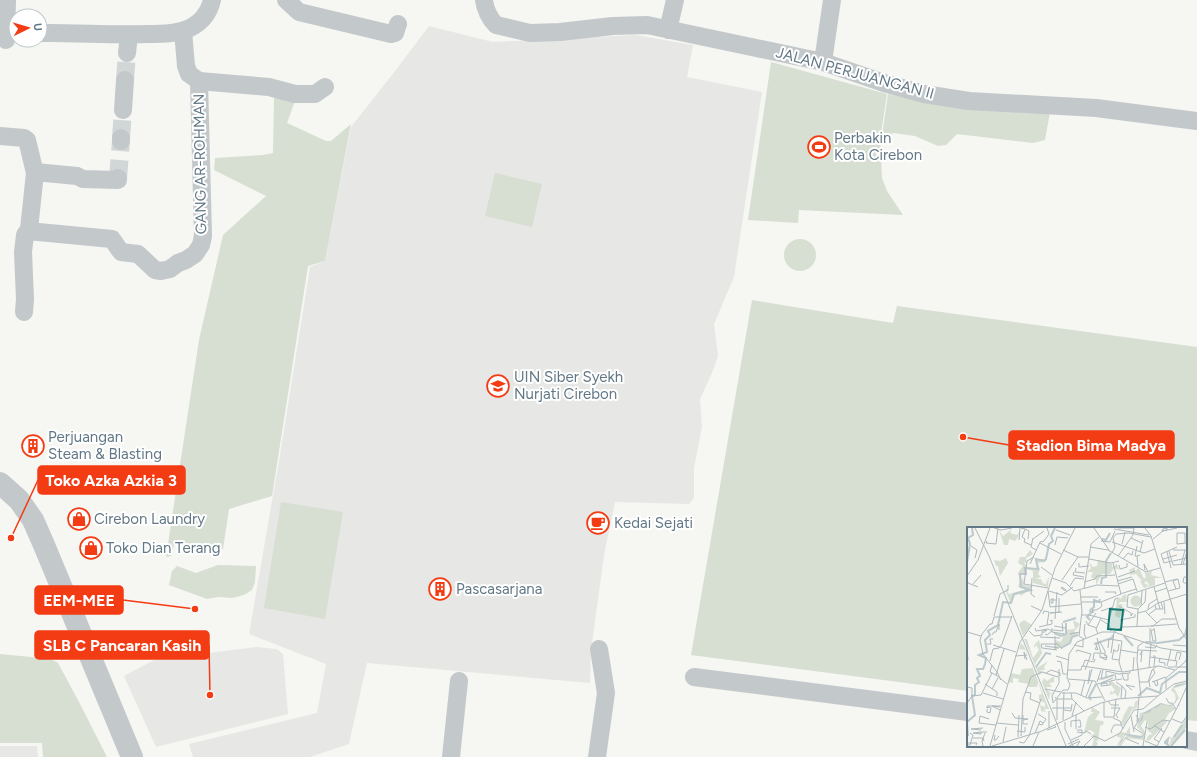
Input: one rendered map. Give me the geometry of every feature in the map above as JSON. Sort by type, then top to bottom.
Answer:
[{"type":"street","points":[[7,40],[8,0]]},
{"type":"street","points":[[48,32],[128,35],[165,34],[183,31],[200,22],[211,6],[212,0]]},
{"type":"street","points":[[286,0],[299,12],[391,34],[395,33],[398,24]]},
{"type":"street","name":"JALAN PERJUANGAN II","points":[[484,0],[488,14],[496,25],[530,33],[560,32],[613,26],[647,25],[823,62],[884,83],[932,95],[969,101],[1096,108],[1197,122]]},
{"type":"street","points":[[668,30],[675,0]]},
{"type":"street","points":[[823,62],[832,0]]},
{"type":"street","name":"GANG AR-ROHMAN","points":[[183,31],[186,66],[189,74],[199,81],[269,87],[295,94],[316,94],[325,87]]},
{"type":"street","points":[[127,53],[128,35]]},
{"type":"street","points":[[123,110],[125,80]]},
{"type":"street","name":"GANG AR-ROHMAN","points":[[28,231],[112,238],[121,252],[138,254],[155,270],[161,271],[170,269],[195,254],[201,245],[203,236],[199,81]]},
{"type":"street","points":[[0,136],[24,138],[27,140],[35,172],[28,231],[25,235],[23,252],[25,299],[24,312]]},
{"type":"street","points":[[35,172],[77,176],[83,179],[118,180],[118,178]]},
{"type":"street","points":[[0,483],[19,500],[33,520],[132,757]]},
{"type":"street","points":[[598,757],[606,693],[599,649]]},
{"type":"street","points":[[694,677],[967,712]]},
{"type":"street","points":[[451,757],[459,681]]},
{"type":"street","points":[[1187,740],[1197,742]]},
{"type":"shaded area","name":"UIN Siber Syekh Nurjati Cirebon","points":[[429,26],[493,42],[636,35],[693,45],[687,77],[762,92],[734,277],[714,324],[718,356],[700,399],[702,427],[694,468],[694,498],[689,504],[615,502],[604,555],[591,651],[590,683],[367,663],[349,744],[310,757],[193,757],[189,744],[317,713],[326,664],[249,634],[280,455],[310,267],[325,261],[351,127]]},
{"type":"shaded area","name":"Perbakin Kota Cirebon","points":[[771,62],[887,94],[880,140],[882,178],[887,191],[903,215],[799,210],[798,223],[748,220]]},
{"type":"shaded area","points":[[888,94],[936,104],[1050,112],[1045,140],[1033,143],[957,134],[946,145],[938,146],[915,136],[894,133],[882,136]]},
{"type":"shaded area","points":[[277,95],[295,101],[287,123],[326,141],[331,141],[351,124],[325,261],[308,266],[272,496],[229,509],[223,549],[174,545],[171,556],[166,557],[199,340],[223,235],[266,196],[214,170],[215,158],[273,153],[274,98]]},
{"type":"shaded area","points":[[495,173],[542,184],[532,227],[485,216]]},
{"type":"shaded area","points":[[797,239],[803,239],[813,246],[816,255],[815,261],[809,268],[803,271],[797,271],[787,264],[784,258],[784,252],[791,242]]},
{"type":"shaded area","points":[[752,300],[893,323],[897,306],[1197,347],[1197,721],[1187,720],[1187,527],[967,527],[967,691],[691,655]]},
{"type":"shaded area","points":[[281,502],[343,512],[325,619],[264,608]]},
{"type":"shaded area","points":[[218,565],[256,566],[255,582],[252,590],[244,595],[232,598],[218,597],[207,599],[169,585],[172,571],[177,566],[196,573]]},
{"type":"shaded area","points":[[256,647],[277,649],[283,654],[288,714],[156,747],[124,676],[154,660]]},
{"type":"shaded area","points":[[0,654],[51,659],[58,663],[107,757],[43,757],[42,743],[0,743]]},
{"type":"shaded area","points":[[0,746],[37,746],[38,757],[0,757]]},
{"type":"tunnel","points":[[125,80],[127,53]]},
{"type":"tunnel","points":[[121,138],[123,110]]},
{"type":"tunnel","points":[[118,178],[121,141]]},
{"type":"place","name":"Perbakin Kota Cirebon","points":[[819,147]]},
{"type":"place","name":"UIN Siber Syekh Nurjati Cirebon","points":[[498,386]]},
{"type":"place","name":"Stadion Bima Madya","points":[[963,437]]},
{"type":"place","name":"Perjuangan Steam & Blasting","points":[[33,446]]},
{"type":"place","name":"Cirebon Laundry","points":[[79,519]]},
{"type":"place","name":"Kedai Sejati","points":[[598,523]]},
{"type":"place","name":"Toko Azka Azkia 3","points":[[11,538]]},
{"type":"place","name":"Toko Dian Terang","points":[[91,548]]},
{"type":"place","name":"Pascasarjana","points":[[440,589]]},
{"type":"place","name":"EEM-MEE","points":[[195,609]]},
{"type":"place","name":"SLB C Pancaran Kasih","points":[[210,695]]}]
